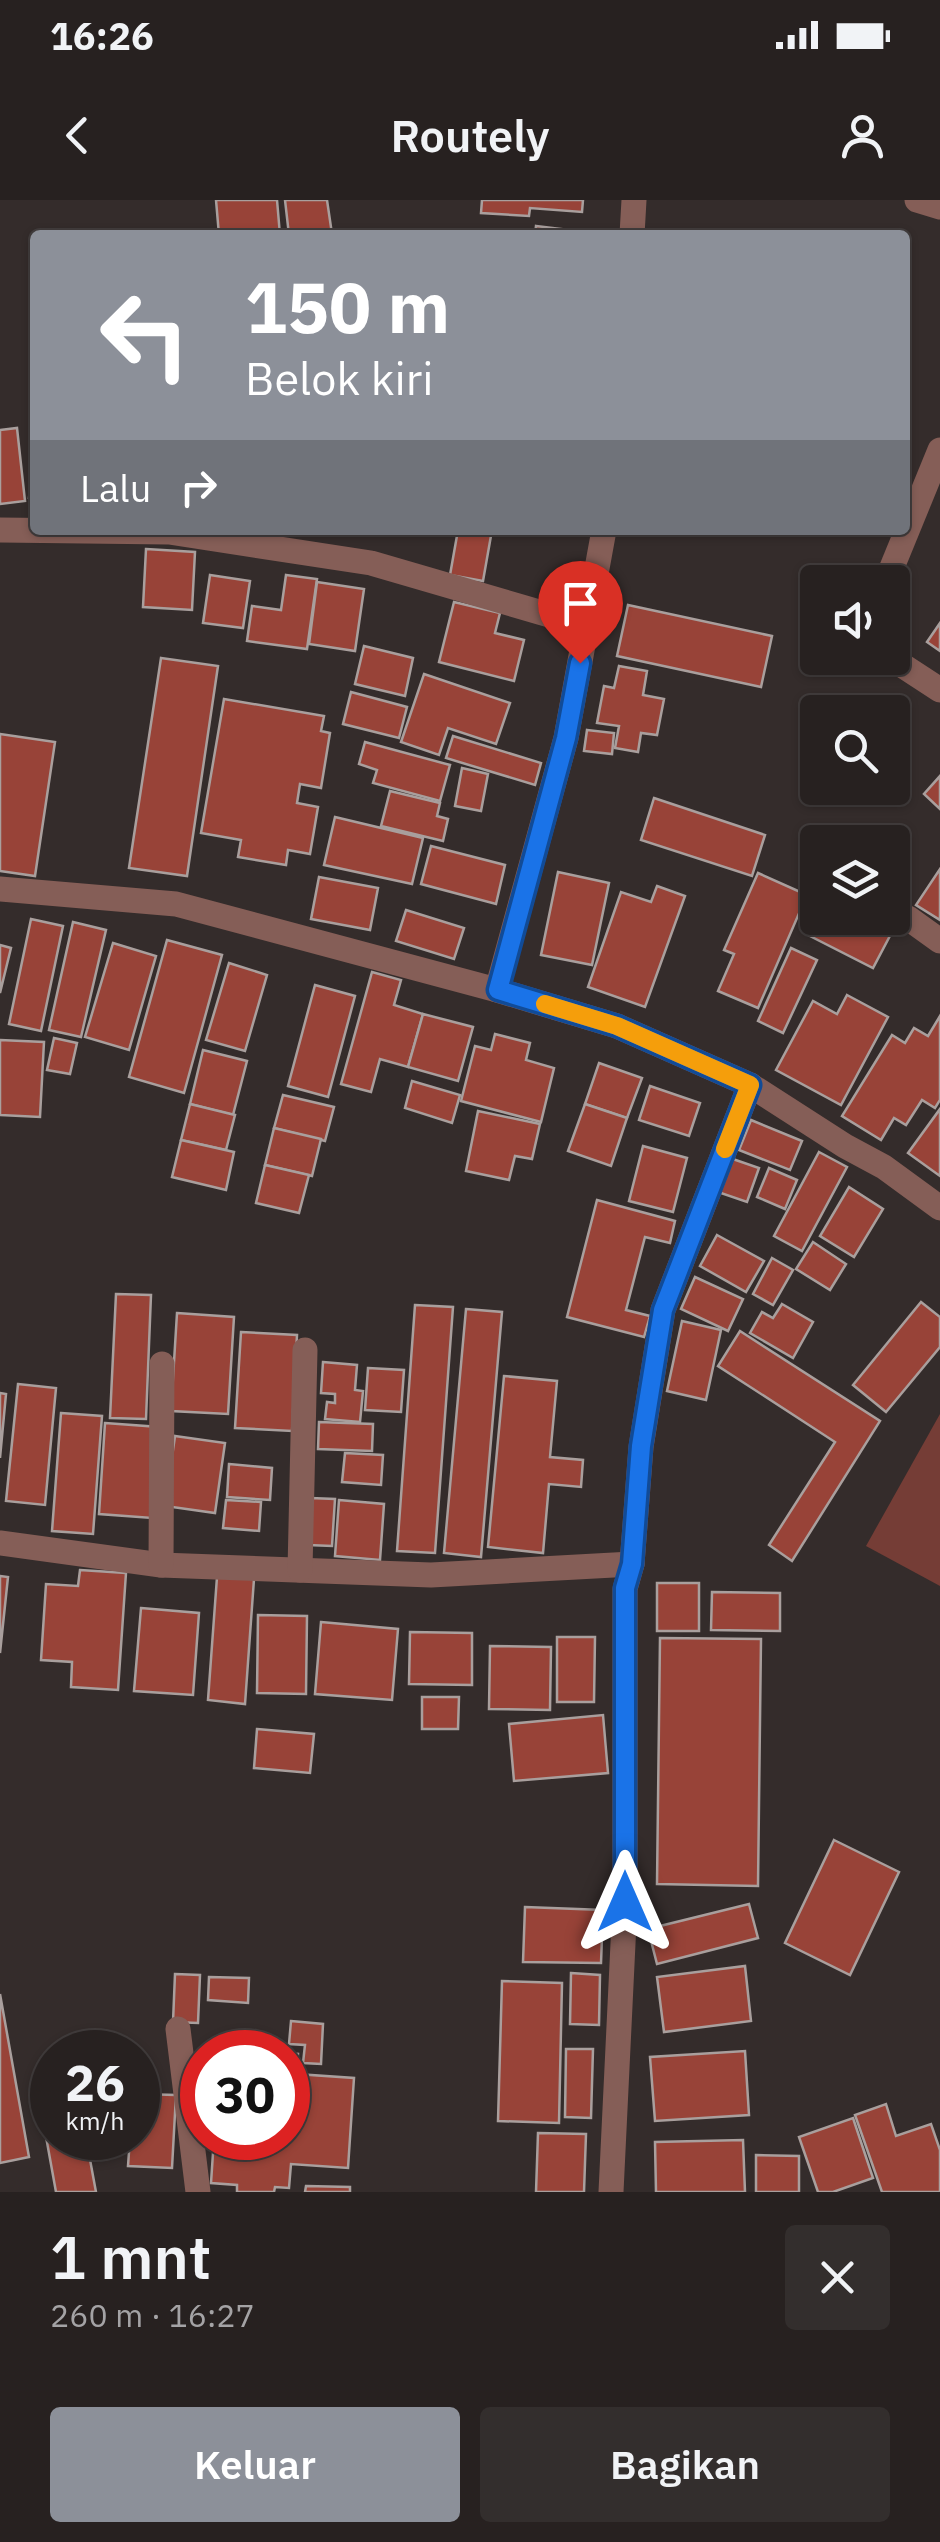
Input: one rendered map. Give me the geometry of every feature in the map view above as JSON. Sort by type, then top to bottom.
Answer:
[{"type":"street","points":[[632,230],[634,200]]},
{"type":"street","points":[[917,200],[940,207]]},
{"type":"street","points":[[910,523],[940,450]]},
{"type":"street","points":[[0,530],[30,530]]},
{"type":"street","points":[[189,535],[372,563],[586,626]]},
{"type":"street","points":[[498,990],[566,738],[603,535]]},
{"type":"street","points":[[893,565],[905,535]]},
{"type":"street","points":[[910,670],[940,690]]},
{"type":"street","points":[[0,889],[176,904],[617,1026],[750,1085],[884,1167],[940,1208]]},
{"type":"street","points":[[910,919],[940,941]]},
{"type":"street","points":[[611,2192],[625,1902],[625,1588],[632,1564],[641,1446],[663,1310],[750,1085]]},
{"type":"street","points":[[300,1570],[305,1350]]},
{"type":"street","points":[[161,1565],[162,1364]]},
{"type":"street","points":[[0,1543],[161,1565],[431,1575],[632,1564]]},
{"type":"street","points":[[178,2029],[198,2192]]},
{"type":"shaded area","points":[[940,1414],[940,1586],[866,1546]]},
{"type":"building","points":[[216,200],[277,200],[280,230],[219,230]]},
{"type":"building","points":[[285,200],[327,200],[331,230],[288,230]]},
{"type":"building","points":[[482,200],[583,200],[582,212],[530,208],[529,216],[481,213]]},
{"type":"building","points":[[536,226],[570,230],[536,230]]},
{"type":"building","points":[[17,428],[25,501],[0,504],[0,430]]},
{"type":"building","points":[[457,535],[491,535],[483,581],[450,575]]},
{"type":"building","points":[[146,549],[195,552],[192,610],[143,607]]},
{"type":"building","points":[[210,575],[250,581],[243,628],[203,623]]},
{"type":"building","points":[[286,575],[317,579],[307,649],[247,641],[252,606],[281,610]]},
{"type":"building","points":[[317,582],[364,589],[355,651],[309,644]]},
{"type":"building","points":[[454,602],[500,613],[495,633],[524,640],[514,681],[439,662]]},
{"type":"building","points":[[628,605],[772,636],[761,687],[617,656]]},
{"type":"building","points":[[940,623],[940,651],[927,642]]},
{"type":"building","points":[[364,646],[413,658],[405,696],[355,684]]},
{"type":"building","points":[[161,658],[218,666],[187,876],[129,868]]},
{"type":"building","points":[[619,666],[647,671],[643,695],[664,699],[657,735],[641,733],[638,752],[615,748],[619,726],[597,723],[604,686],[614,688]]},
{"type":"building","points":[[424,674],[510,703],[496,744],[448,728],[439,755],[401,742]]},
{"type":"building","points":[[351,692],[407,707],[399,738],[343,724]]},
{"type":"building","points":[[224,699],[324,716],[321,731],[330,733],[321,788],[300,784],[297,803],[318,807],[310,854],[288,850],[286,865],[238,857],[241,840],[201,833]]},
{"type":"building","points":[[587,730],[614,733],[612,754],[584,751]]},
{"type":"building","points":[[0,734],[55,742],[35,876],[0,871]]},
{"type":"building","points":[[453,736],[541,763],[535,785],[446,758]]},
{"type":"building","points":[[365,742],[450,765],[440,801],[373,783],[377,770],[359,764]]},
{"type":"building","points":[[462,768],[488,774],[481,811],[455,806]]},
{"type":"building","points":[[940,776],[940,809],[924,794]]},
{"type":"building","points":[[390,791],[440,803],[437,816],[448,819],[443,841],[381,826]]},
{"type":"building","points":[[654,798],[765,835],[752,876],[641,840]]},
{"type":"building","points":[[335,817],[423,838],[412,884],[324,865]]},
{"type":"building","points":[[431,846],[505,865],[496,904],[421,884]]},
{"type":"building","points":[[940,869],[940,920],[916,905]]},
{"type":"building","points":[[558,872],[609,883],[592,965],[541,955]]},
{"type":"building","points":[[758,873],[800,892],[800,911],[758,1008],[718,991],[734,954],[724,950]]},
{"type":"building","points":[[319,877],[378,888],[370,930],[311,919]]},
{"type":"building","points":[[657,886],[685,896],[645,1007],[588,987],[621,892],[651,902]]},
{"type":"building","points":[[406,910],[464,928],[454,959],[396,941]]},
{"type":"building","points":[[31,919],[63,926],[41,1031],[9,1024]]},
{"type":"building","points":[[73,922],[106,930],[81,1037],[49,1030]]},
{"type":"building","points":[[808,935],[890,935],[873,968]]},
{"type":"building","points":[[167,940],[222,955],[184,1093],[129,1077]]},
{"type":"building","points":[[113,943],[156,956],[129,1050],[85,1037]]},
{"type":"building","points":[[0,945],[11,948],[0,993]]},
{"type":"building","points":[[791,948],[817,960],[783,1033],[758,1021]]},
{"type":"building","points":[[229,963],[267,975],[245,1051],[206,1040]]},
{"type":"building","points":[[372,972],[401,980],[394,1005],[423,1014],[408,1067],[380,1059],[371,1092],[341,1084]]},
{"type":"building","points":[[315,985],[355,996],[328,1097],[288,1086]]},
{"type":"building","points":[[847,995],[888,1017],[841,1105],[776,1070],[813,1001],[837,1014]]},
{"type":"building","points":[[423,1014],[473,1027],[458,1081],[408,1067]]},
{"type":"building","points":[[940,1016],[940,1100],[935,1108],[922,1100],[906,1125],[894,1118],[881,1140],[842,1116],[892,1035],[905,1043],[914,1028],[928,1036]]},
{"type":"building","points":[[495,1034],[530,1043],[526,1060],[554,1068],[541,1122],[461,1101],[475,1046],[491,1050]]},
{"type":"building","points":[[54,1038],[77,1043],[70,1074],[47,1070]]},
{"type":"building","points":[[0,1040],[44,1042],[40,1117],[0,1115]]},
{"type":"building","points":[[203,1050],[247,1061],[233,1115],[190,1104]]},
{"type":"building","points":[[599,1063],[642,1078],[627,1118],[585,1104]]},
{"type":"building","points":[[412,1081],[460,1095],[452,1123],[405,1108]]},
{"type":"building","points":[[650,1086],[700,1103],[689,1136],[639,1120]]},
{"type":"building","points":[[283,1095],[334,1107],[325,1141],[274,1128]]},
{"type":"building","points":[[190,1104],[235,1115],[226,1150],[181,1140]]},
{"type":"building","points":[[585,1104],[627,1118],[611,1166],[568,1151]]},
{"type":"building","points":[[940,1109],[940,1176],[908,1153]]},
{"type":"building","points":[[478,1111],[540,1124],[532,1159],[515,1156],[509,1180],[466,1171]]},
{"type":"building","points":[[751,1120],[802,1141],[790,1170],[739,1150]]},
{"type":"building","points":[[274,1128],[321,1139],[312,1176],[265,1165]]},
{"type":"building","points":[[181,1140],[234,1152],[226,1190],[172,1177]]},
{"type":"building","points":[[643,1146],[687,1158],[673,1212],[629,1201]]},
{"type":"building","points":[[819,1152],[847,1167],[802,1251],[774,1236]]},
{"type":"building","points":[[727,1157],[759,1168],[747,1202],[715,1191]]},
{"type":"building","points":[[265,1165],[309,1175],[299,1213],[256,1203]]},
{"type":"building","points":[[769,1168],[797,1180],[785,1209],[757,1197]]},
{"type":"building","points":[[849,1187],[883,1209],[854,1257],[820,1236]]},
{"type":"building","points":[[597,1200],[675,1221],[670,1243],[645,1237],[626,1310],[650,1316],[644,1337],[567,1317]]},
{"type":"building","points":[[717,1235],[764,1261],[746,1292],[700,1266]]},
{"type":"building","points":[[813,1242],[846,1264],[830,1290],[796,1269]]},
{"type":"building","points":[[772,1258],[793,1270],[773,1305],[753,1294]]},
{"type":"building","points":[[695,1277],[743,1299],[728,1331],[681,1309]]},
{"type":"building","points":[[116,1294],[151,1295],[146,1419],[110,1418]]},
{"type":"building","points":[[921,1302],[940,1317],[940,1347],[886,1412],[853,1385]]},
{"type":"building","points":[[782,1304],[813,1322],[793,1358],[750,1333],[762,1312],[773,1318]]},
{"type":"building","points":[[415,1305],[453,1307],[435,1553],[397,1551]]},
{"type":"building","points":[[466,1309],[502,1312],[481,1557],[444,1553]]},
{"type":"building","points":[[177,1313],[234,1317],[228,1414],[171,1411]]},
{"type":"building","points":[[682,1321],[721,1330],[706,1400],[667,1391]]},
{"type":"building","points":[[740,1331],[880,1421],[792,1561],[769,1545],[835,1442],[718,1366]]},
{"type":"building","points":[[241,1332],[297,1335],[292,1431],[235,1428]]},
{"type":"building","points":[[323,1362],[357,1365],[355,1390],[363,1391],[360,1422],[325,1419],[327,1402],[335,1403],[335,1394],[321,1393]]},
{"type":"building","points":[[368,1368],[404,1370],[401,1412],[365,1410]]},
{"type":"building","points":[[504,1376],[557,1381],[550,1457],[583,1460],[581,1487],[549,1484],[543,1553],[488,1547]]},
{"type":"building","points":[[18,1384],[56,1388],[45,1505],[6,1501]]},
{"type":"building","points":[[0,1393],[6,1394],[0,1458]]},
{"type":"building","points":[[61,1413],[102,1416],[93,1534],[52,1531]]},
{"type":"building","points":[[319,1422],[373,1424],[372,1451],[318,1449]]},
{"type":"building","points":[[105,1423],[159,1427],[152,1518],[99,1514]]},
{"type":"building","points":[[175,1436],[225,1443],[215,1513],[165,1506]]},
{"type":"building","points":[[345,1453],[383,1455],[381,1485],[342,1482]]},
{"type":"building","points":[[229,1464],[272,1468],[270,1500],[227,1497]]},
{"type":"building","points":[[310,1498],[335,1499],[332,1546],[308,1545]]},
{"type":"building","points":[[226,1500],[261,1502],[259,1531],[223,1528]]},
{"type":"building","points":[[339,1500],[384,1504],[380,1560],[335,1556]]},
{"type":"building","points":[[80,1570],[126,1573],[118,1690],[71,1687],[72,1662],[41,1660],[46,1584],[78,1586]]},
{"type":"building","points":[[0,1576],[8,1577],[0,1653]]},
{"type":"building","points":[[217,1577],[254,1579],[245,1704],[208,1700]]},
{"type":"building","points":[[657,1583],[699,1583],[699,1631],[657,1631]]},
{"type":"building","points":[[712,1592],[780,1593],[780,1631],[711,1630]]},
{"type":"building","points":[[141,1608],[199,1613],[193,1695],[134,1691]]},
{"type":"building","points":[[258,1615],[307,1616],[306,1694],[257,1693]]},
{"type":"building","points":[[321,1622],[398,1629],[392,1700],[315,1694]]},
{"type":"building","points":[[410,1632],[472,1633],[472,1685],[409,1684]]},
{"type":"building","points":[[557,1637],[595,1637],[594,1702],[557,1702]]},
{"type":"building","points":[[660,1638],[761,1639],[758,1886],[657,1884]]},
{"type":"building","points":[[490,1646],[551,1647],[550,1710],[489,1709]]},
{"type":"building","points":[[422,1697],[459,1697],[458,1729],[422,1729]]},
{"type":"building","points":[[603,1715],[608,1773],[514,1781],[509,1724]]},
{"type":"building","points":[[257,1729],[314,1734],[310,1773],[254,1768]]},
{"type":"building","points":[[834,1840],[899,1872],[850,1975],[785,1943]]},
{"type":"building","points":[[749,1904],[758,1938],[657,1964],[648,1929]]},
{"type":"building","points":[[525,1907],[603,1910],[601,1963],[523,1962]]},
{"type":"building","points":[[745,1966],[751,2021],[664,2032],[657,1977]]},
{"type":"building","points":[[571,1973],[600,1975],[599,2025],[570,2024]]},
{"type":"building","points":[[175,1974],[200,1975],[198,2023],[173,2022]]},
{"type":"building","points":[[209,1977],[249,1978],[248,2003],[208,2000]]},
{"type":"building","points":[[502,1981],[562,1983],[559,2123],[498,2121]]},
{"type":"building","points":[[0,1994],[29,2157],[0,2163]]},
{"type":"building","points":[[291,2021],[323,2024],[321,2064],[310,2063],[310,2030],[290,2030]]},
{"type":"building","points":[[566,2049],[593,2049],[591,2118],[565,2117]]},
{"type":"building","points":[[745,2051],[749,2115],[655,2121],[650,2057]]},
{"type":"building","points":[[310,2075],[354,2078],[348,2168],[291,2164],[289,2188],[275,2187],[274,2192],[237,2192],[237,2185],[211,2183],[213,2160],[310,2160]]},
{"type":"building","points":[[160,2095],[176,2095],[172,2168],[128,2166],[128,2160],[160,2160]]},
{"type":"building","points":[[886,2104],[896,2136],[931,2124],[940,2150],[940,2192],[882,2192],[855,2115]]},
{"type":"building","points":[[853,2118],[873,2178],[833,2192],[818,2192],[799,2137]]},
{"type":"building","points":[[538,2133],[586,2134],[584,2192],[536,2192]]},
{"type":"building","points":[[743,2140],[745,2192],[656,2192],[655,2142]]},
{"type":"building","points":[[756,2155],[799,2156],[799,2192],[756,2192]]},
{"type":"building","points":[[50,2160],[90,2160],[96,2192],[56,2192]]},
{"type":"building","points":[[306,2186],[350,2187],[350,2192],[305,2192]]},
{"type":"slow traffic","points":[[545,1004],[617,1026],[750,1085],[725,1149]]},
{"type":"route","points":[[580,663],[566,738],[498,990],[617,1026],[750,1085],[663,1310],[641,1446],[632,1564],[625,1588],[625,1902]]}]
